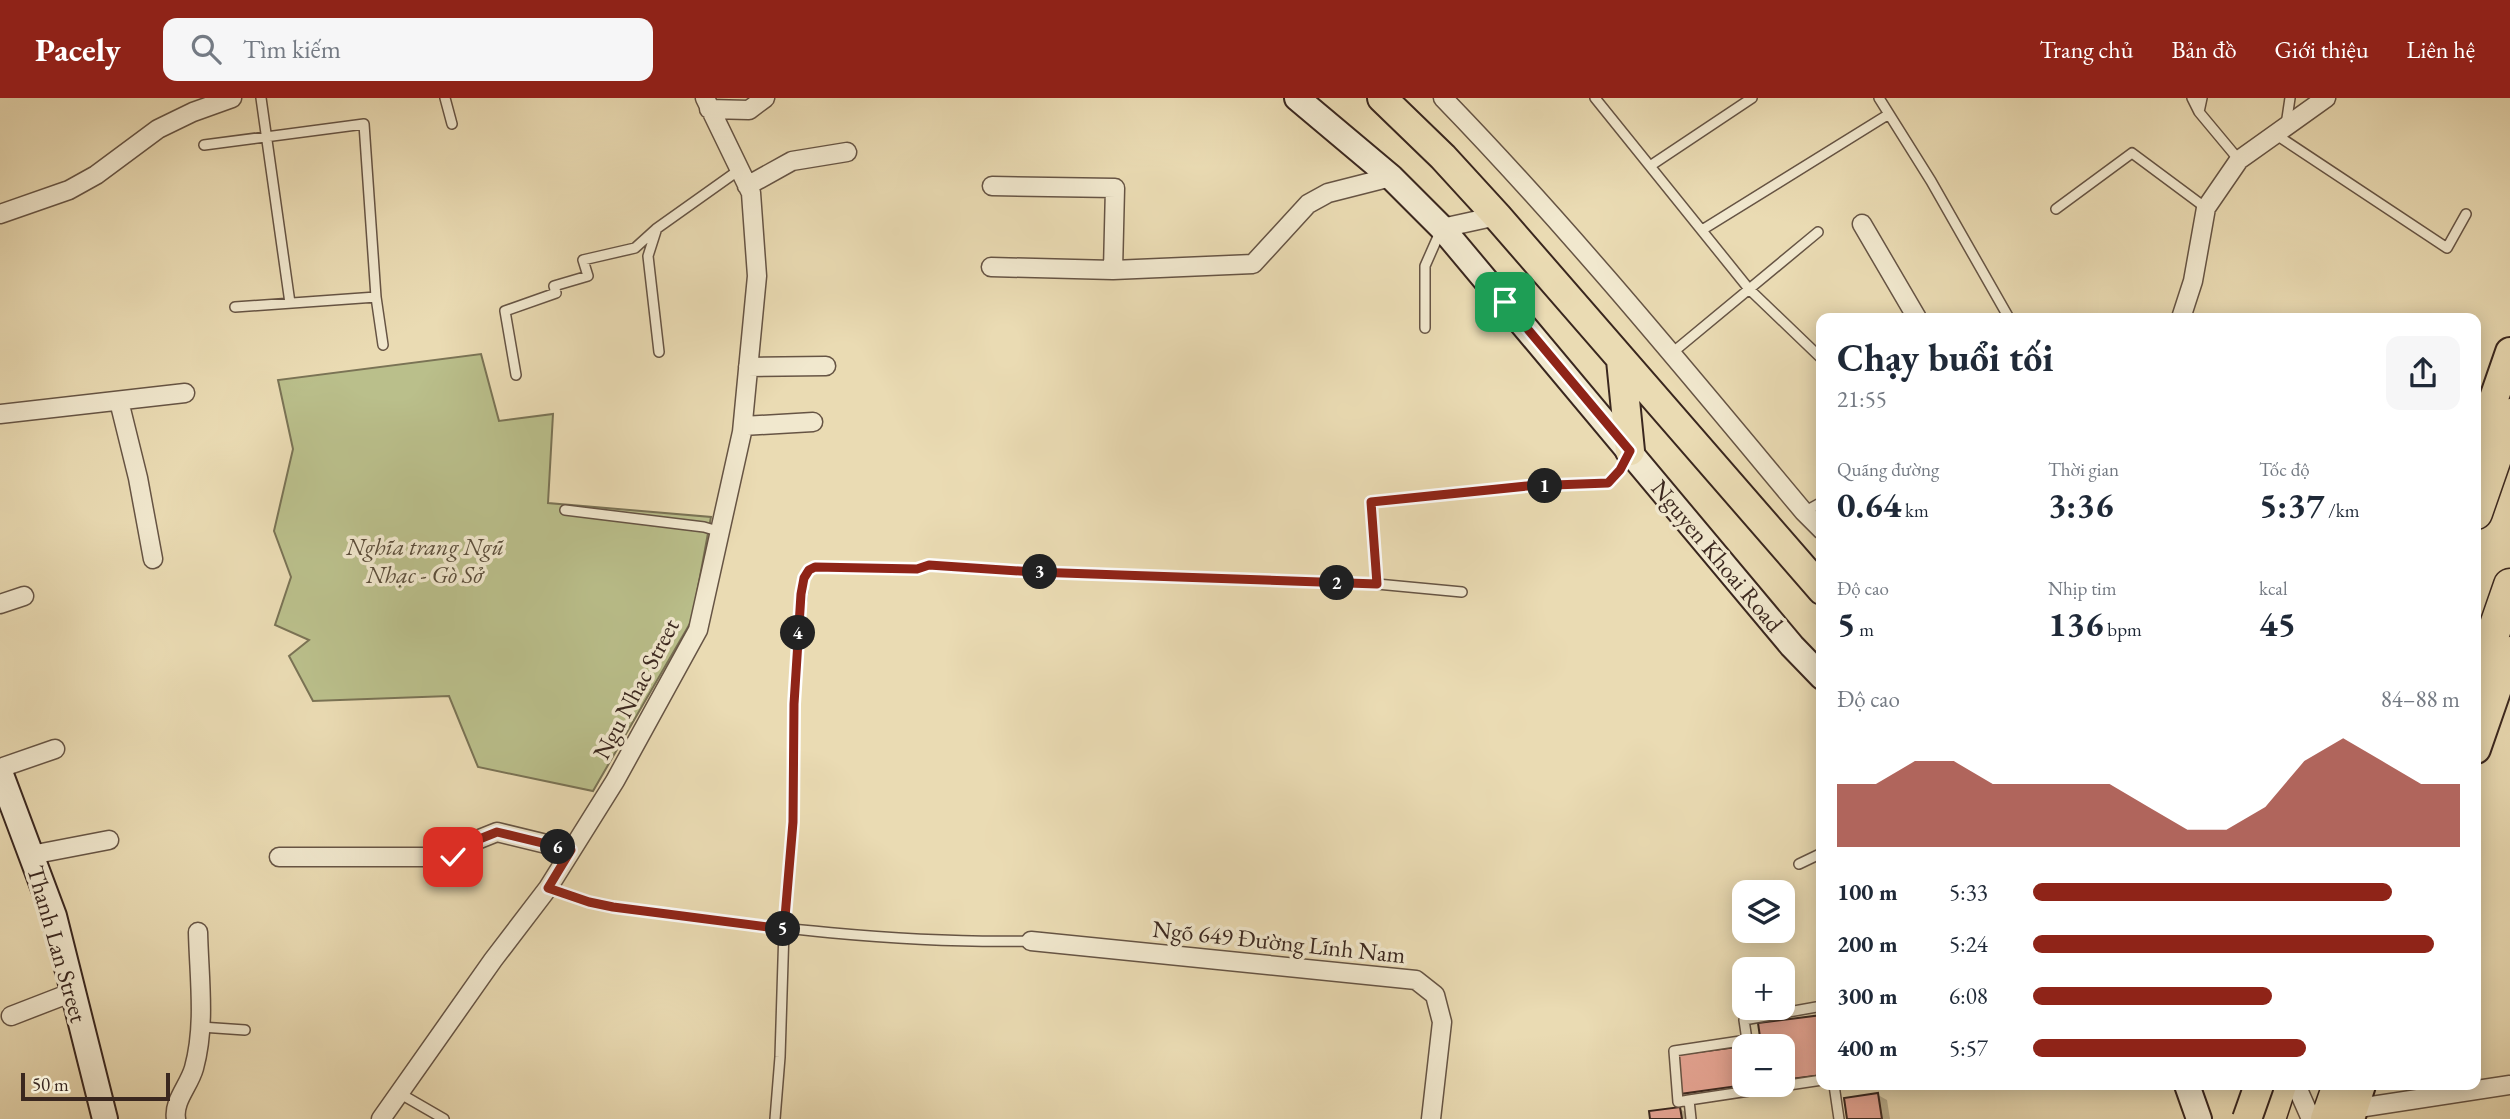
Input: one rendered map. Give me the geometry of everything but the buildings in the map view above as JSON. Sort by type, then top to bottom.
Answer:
[{"type":"highway","points":[[2481,499],[2510,415]]},
{"type":"highway","points":[[2481,669],[2510,585]]},
{"type":"highway","points":[[2269,1119],[2278,1090]]},
{"type":"highway","points":[[2327,1119],[2337,1090]]},
{"type":"main road","points":[[1382,98],[1443,157],[1497,216],[1816,583]]},
{"type":"main road","points":[[2481,436],[2510,352]]},
{"type":"main road","points":[[1621,360],[1630,451]]},
{"type":"main road","points":[[2481,737],[2510,653]]},
{"type":"main road","points":[[2248,1090],[2259,1119]]},
{"type":"main road","points":[[2247,1119],[2257,1090]]},
{"type":"street","points":[[0,214],[69,190],[96,175],[158,129],[193,112],[232,98]]},
{"type":"street","points":[[707,103],[749,110],[765,98]]},
{"type":"street","name":"Nguyen Khoai Road","points":[[1297,98],[1391,177],[1442,228],[1792,646],[1816,671]]},
{"type":"street","points":[[1443,98],[1482,138],[1672,354],[1816,524]]},
{"type":"street","points":[[2183,313],[2193,281],[2206,208],[2239,160],[2326,98]]},
{"type":"street","name":"Ngu Nhac Street","points":[[381,1119],[493,960],[548,888],[645,729],[698,630],[743,426],[757,276],[751,193],[707,103]]},
{"type":"street","points":[[743,178],[792,161],[847,152]]},
{"type":"street","points":[[991,267],[1113,270],[1253,264],[1308,204],[1328,193],[1391,177]]},
{"type":"street","points":[[992,186],[1115,188],[1113,270]]},
{"type":"street","points":[[1442,228],[1497,216]]},
{"type":"street","points":[[1862,223],[1914,313]]},
{"type":"street","points":[[748,367],[826,366]]},
{"type":"street","points":[[0,414],[185,393]]},
{"type":"street","points":[[119,401],[138,478],[153,559]]},
{"type":"street","points":[[743,426],[813,422]]},
{"type":"street","points":[[0,604],[24,596]]},
{"type":"street","points":[[0,770],[55,749]]},
{"type":"street","name":"Thanh Lan Street","points":[[0,770],[6,808],[31,855],[54,916],[103,1118]]},
{"type":"street","points":[[279,857],[453,857],[477,840],[497,832],[571,850]]},
{"type":"street","points":[[31,855],[109,841]]},
{"type":"street","points":[[176,1119],[174,1110],[193,1072],[201,1027],[198,932]]},
{"type":"street","name":"Ngõ 649 Đường Lĩnh Nam","points":[[1031,942],[1416,980],[1435,995],[1442,1022],[1431,1119]]},
{"type":"street","points":[[11,1016],[73,992]]},
{"type":"street","points":[[2481,1089],[2510,1085]]},
{"type":"street","points":[[2189,1090],[2199,1119]]},
{"type":"street","points":[[2298,1090],[2311,1119]]},
{"type":"street","points":[[2359,1108],[2369,1090]]},
{"type":"street","points":[[2359,1108],[2477,1090]]},
{"type":"lane","points":[[261,98],[290,303]]},
{"type":"lane","points":[[445,98],[452,124]]},
{"type":"lane","points":[[1595,98],[1749,289],[1816,353]]},
{"type":"lane","points":[[1650,166],[1752,98]]},
{"type":"lane","points":[[1879,98],[1931,181],[2006,313]]},
{"type":"lane","points":[[2192,98],[2199,112],[2239,160]]},
{"type":"lane","points":[[2199,112],[2202,98]]},
{"type":"lane","points":[[2290,98],[2281,130],[2447,248],[2466,214]]},
{"type":"lane","points":[[1702,230],[1889,114]]},
{"type":"lane","points":[[204,145],[364,124],[376,297],[383,345]]},
{"type":"lane","points":[[2056,209],[2132,153],[2206,208]]},
{"type":"lane","points":[[516,375],[505,311],[556,293],[554,286],[589,276],[583,260],[635,248],[656,229],[743,178]]},
{"type":"lane","points":[[1425,328],[1425,266],[1442,228]]},
{"type":"lane","points":[[656,229],[649,256],[659,352]]},
{"type":"lane","points":[[1672,354],[1818,232]]},
{"type":"lane","points":[[235,307],[376,297]]},
{"type":"lane","points":[[1377,584],[1371,502],[1527,486],[1608,483],[1620,470],[1630,451]]},
{"type":"lane","points":[[1804,512],[1816,505]]},
{"type":"lane","points":[[565,510],[704,527],[721,532]]},
{"type":"lane","points":[[775,1119],[784,929],[793,822],[794,704],[799,618],[804,578],[809,570],[815,567],[917,569],[929,565],[1034,572],[1377,584],[1462,592]]},
{"type":"lane","points":[[1799,864],[1816,856]]},
{"type":"lane","points":[[548,888],[613,907],[784,929],[958,943],[1031,942]]},
{"type":"lane","points":[[1816,1007],[1744,1020],[1747,1040],[1674,1051],[1678,1102],[1816,1081]]},
{"type":"lane","points":[[201,1027],[245,1030]]},
{"type":"lane","points":[[1835,1090],[1839,1119]]},
{"type":"lane","points":[[399,1093],[444,1119]]},
{"type":"lane","points":[[1689,1100],[1691,1119]]},
{"type":"green space","name":"Nghĩa trang Ngũ Nhạc - Gò Sở","points":[[481,354],[499,421],[553,414],[548,503],[711,517],[692,620],[593,791],[478,767],[449,696],[313,701],[289,656],[309,640],[275,625],[291,577],[274,531],[293,449],[278,380]]},
{"type":"route","points":[[453,857],[477,840],[497,832],[571,850],[548,888],[589,902],[784,929],[793,822],[794,704],[799,618],[804,578],[809,570],[815,567],[917,569],[929,565],[1034,572],[1377,584],[1371,502],[1527,486],[1608,483],[1620,470],[1630,451],[1505,302]]}]
